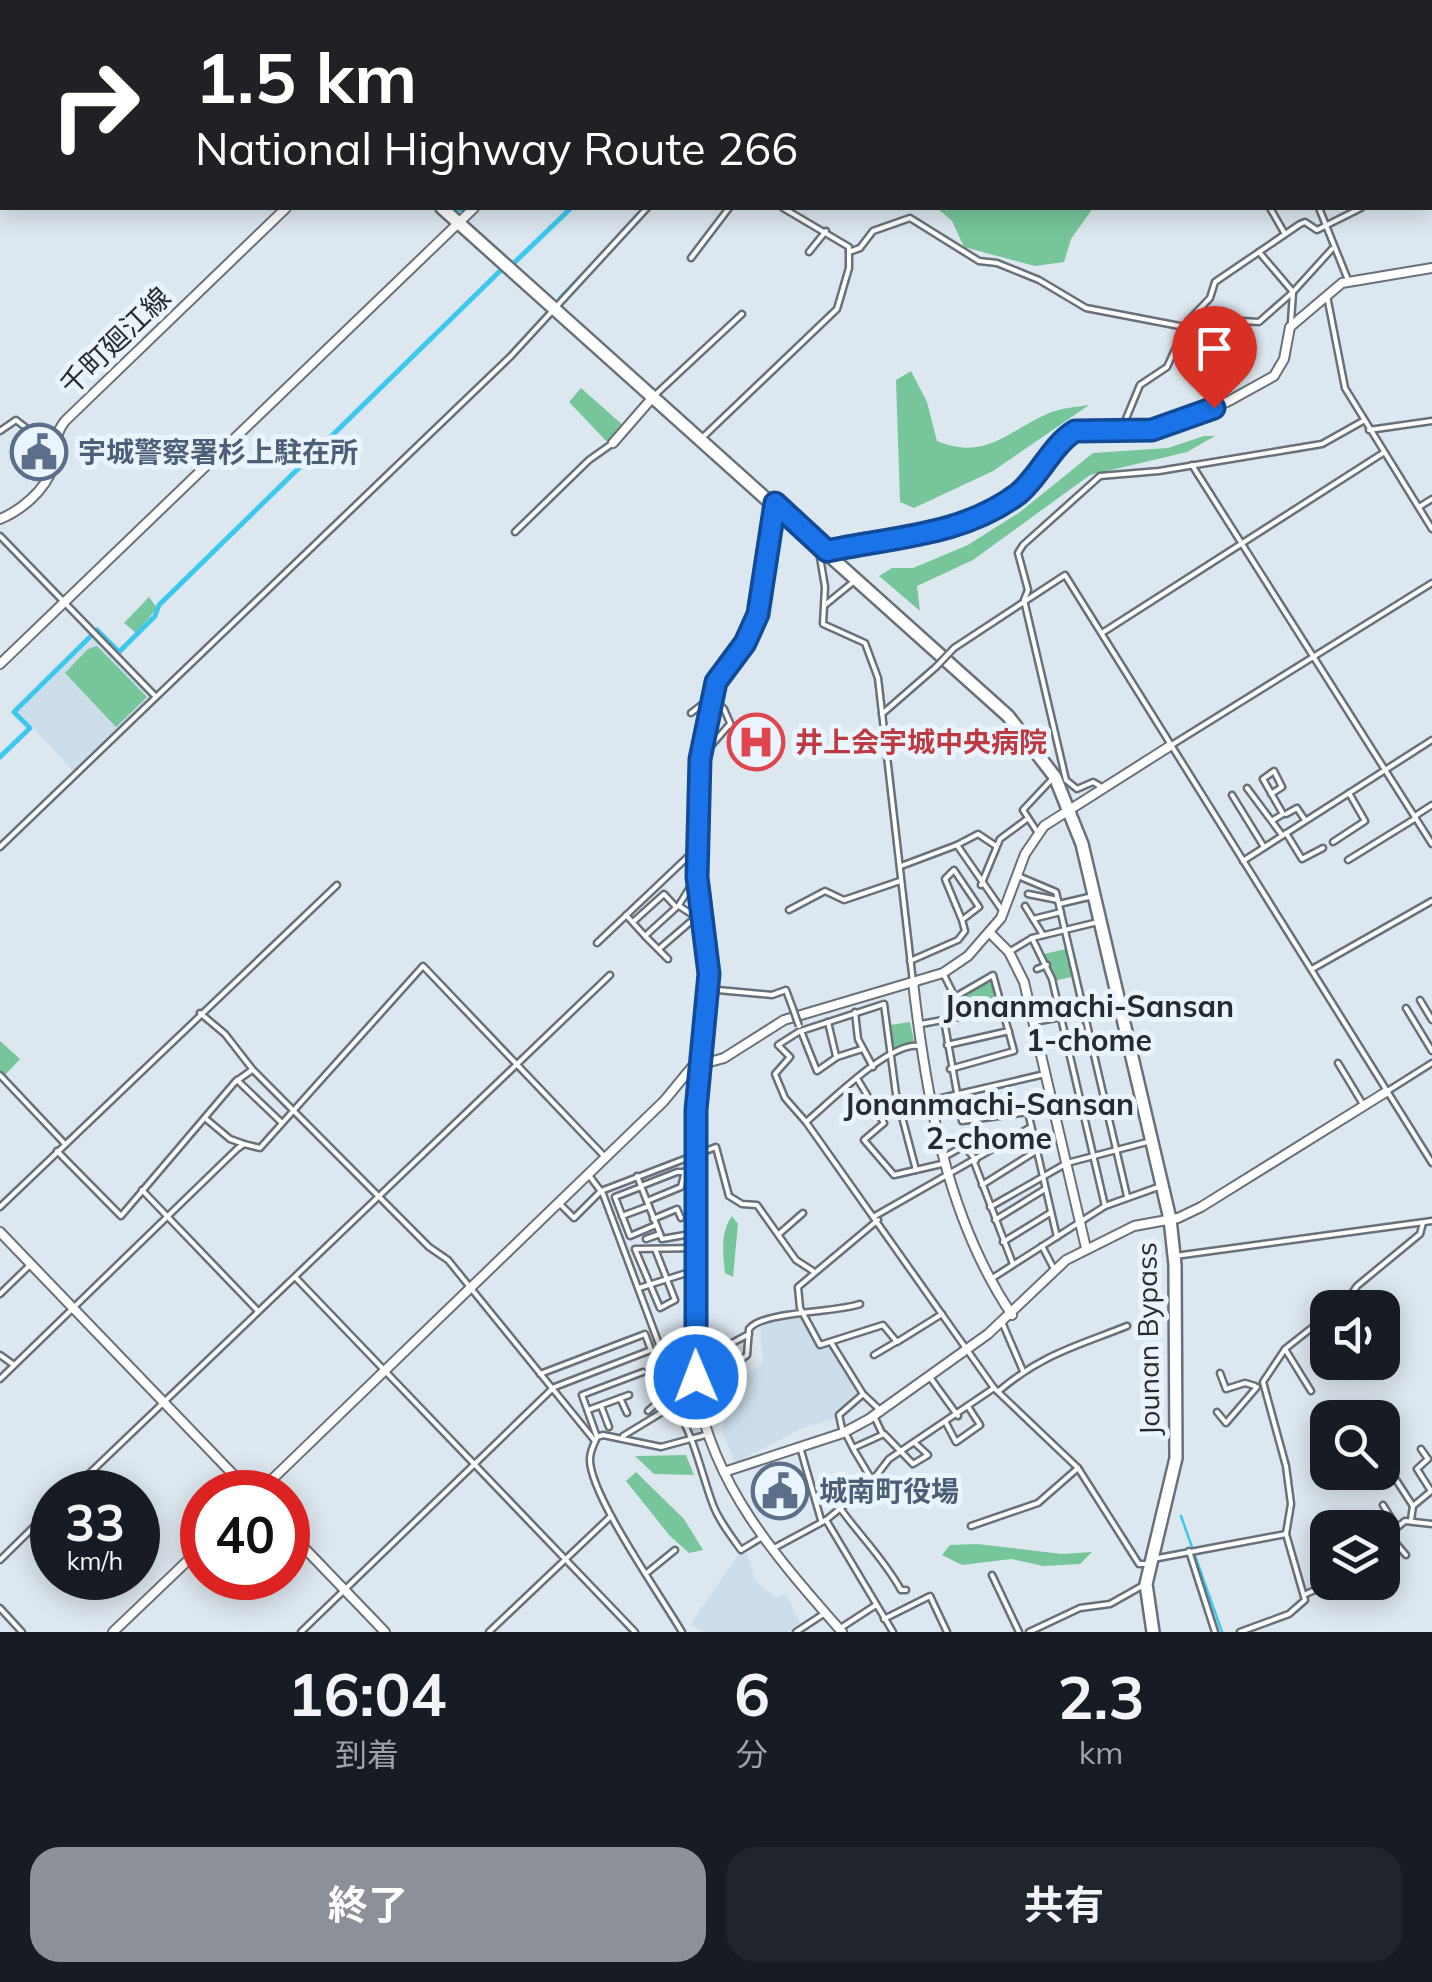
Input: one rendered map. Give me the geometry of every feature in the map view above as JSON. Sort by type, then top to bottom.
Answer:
[{"type":"highway","name":"Jounan Bypass","points":[[444,210],[1008,716],[1055,776],[1096,895],[1153,1140],[1175,1256],[1176,1458],[1146,1584],[1153,1632]]},
{"type":"street","name":"千町廻江線","points":[[0,519],[42,486],[51,470],[56,437],[65,421],[284,210]]},
{"type":"street","points":[[0,664],[472,210]]},
{"type":"street","points":[[0,848],[511,356],[645,210]]},
{"type":"street","points":[[691,258],[727,210]]},
{"type":"street","points":[[701,439],[837,310],[849,252],[846,243],[787,210]]},
{"type":"street","points":[[1271,210],[1285,234]]},
{"type":"street","points":[[1320,210],[1332,249],[1348,280]]},
{"type":"street","points":[[1121,431],[1140,385],[1167,366],[1185,327],[1196,318],[1215,282],[1305,222],[1318,230],[1357,210]]},
{"type":"street","points":[[849,252],[860,248],[872,231],[910,218],[979,262],[997,263],[1039,280],[1086,308],[1185,327]]},
{"type":"street","points":[[809,252],[826,231]]},
{"type":"street","points":[[1196,318],[1226,327],[1241,320],[1259,322],[1332,249]]},
{"type":"street","points":[[827,551],[912,538],[953,526],[1022,490],[1070,434],[1080,429],[1121,431],[1170,426],[1268,381],[1284,358],[1293,292],[1259,252]]},
{"type":"street","points":[[1290,327],[1348,280],[1432,268]]},
{"type":"street","points":[[1327,294],[1341,379],[1432,530]]},
{"type":"street","points":[[515,532],[589,460],[614,443],[653,397],[742,314]]},
{"type":"street","points":[[0,431],[16,420],[43,441],[56,437]]},
{"type":"street","points":[[1102,789],[1093,782],[1077,789],[1066,780],[1024,600],[1028,590],[1018,553],[1095,478],[1322,444],[1363,421]]},
{"type":"street","points":[[1369,430],[1432,421]]},
{"type":"street","points":[[1102,633],[1383,453]]},
{"type":"street","points":[[1192,465],[1432,844]]},
{"type":"street","points":[[1418,508],[1432,499]]},
{"type":"street","points":[[775,503],[758,614],[712,698],[700,759],[697,877],[709,952],[696,1153],[696,1368],[709,1434],[740,1508],[840,1630],[876,1605]]},
{"type":"street","points":[[0,536],[156,697]]},
{"type":"street","points":[[813,538],[826,606]]},
{"type":"street","points":[[882,714],[954,648],[1064,574],[1432,1163]]},
{"type":"street","points":[[857,578],[826,606],[821,618],[826,627],[868,647],[882,714],[928,1101],[950,1176],[991,1279],[1012,1315]]},
{"type":"street","points":[[282,1470],[664,1101],[682,1074],[699,1064],[724,1058],[796,1015],[943,972],[968,956],[1004,913],[1038,833],[1069,808],[1432,583]]},
{"type":"street","points":[[691,713],[712,698]]},
{"type":"street","points":[[712,698],[724,709],[737,739]]},
{"type":"street","points":[[700,759],[729,724]]},
{"type":"street","points":[[1243,861],[1432,740]]},
{"type":"street","points":[[1038,833],[1023,810],[1033,802],[1032,796],[1055,776]]},
{"type":"street","points":[[1247,788],[1265,818],[1273,820],[1305,860],[1323,848]]},
{"type":"street","points":[[1334,842],[1365,822],[1348,792]]},
{"type":"street","points":[[1272,794],[1283,814],[1273,820]]},
{"type":"street","points":[[1232,796],[1264,847]]},
{"type":"street","points":[[1348,860],[1432,805]]},
{"type":"street","points":[[1286,814],[1297,808],[1305,820]]},
{"type":"street","points":[[981,885],[996,846],[1027,819]]},
{"type":"street","points":[[899,867],[978,834],[996,846]]},
{"type":"street","points":[[957,844],[981,885],[1004,913]]},
{"type":"street","points":[[597,943],[699,846]]},
{"type":"street","points":[[910,961],[958,940],[965,931],[945,879],[954,870],[980,904],[962,920]]},
{"type":"street","points":[[1018,876],[1054,890],[1059,902],[1127,1196]]},
{"type":"street","points":[[645,936],[678,907],[697,877]]},
{"type":"street","points":[[789,910],[825,892],[844,900],[900,881]]},
{"type":"street","points":[[0,1207],[337,885]]},
{"type":"street","points":[[632,922],[664,894],[696,918],[659,950]]},
{"type":"street","points":[[1028,894],[1059,902],[1096,895]]},
{"type":"street","points":[[1312,968],[1432,901]]},
{"type":"street","points":[[1025,906],[1043,935]]},
{"type":"street","points":[[1033,919],[1061,912]]},
{"type":"street","points":[[626,916],[668,959]]},
{"type":"street","points":[[1009,952],[1032,938],[1102,921]]},
{"type":"street","points":[[989,932],[1009,952],[1024,982],[1086,1248]]},
{"type":"street","points":[[1032,938],[1046,965],[1060,1016],[1105,1206]]},
{"type":"street","points":[[1037,968],[1046,965]]},
{"type":"street","points":[[205,1118],[230,1139],[260,1148],[423,966],[606,1157]]},
{"type":"street","points":[[943,972],[955,996],[992,975],[1004,1009],[1012,1054],[950,1069]]},
{"type":"street","points":[[93,1470],[610,975]]},
{"type":"street","points":[[707,989],[772,995],[786,990],[814,1069],[862,1048]]},
{"type":"street","points":[[1420,1000],[1432,1020]]},
{"type":"street","points":[[916,1170],[890,1054],[884,1004],[800,1029],[778,1044],[790,1056],[775,1074],[784,1098],[877,1218],[997,1389],[1078,1468],[1139,1564],[1191,1550],[1286,1534]]},
{"type":"street","points":[[918,1025],[1030,1004]]},
{"type":"street","points":[[1034,1022],[1122,1006]]},
{"type":"street","points":[[1406,1008],[1432,1051]]},
{"type":"street","points":[[855,1012],[862,1048],[874,1067]]},
{"type":"street","points":[[200,1013],[225,1034],[252,1070],[429,1247],[448,1260],[596,1439]]},
{"type":"street","points":[[944,1020],[955,1095],[964,1123],[1024,1110],[1057,1236]]},
{"type":"street","points":[[828,1022],[836,1057]]},
{"type":"street","points":[[947,1045],[1009,1031]]},
{"type":"street","points":[[806,1122],[890,1054],[911,1045],[919,1046]]},
{"type":"street","points":[[1338,1063],[1364,1106]]},
{"type":"street","points":[[724,1472],[844,1432],[878,1413],[1012,1315],[1054,1269],[1086,1248],[1134,1226],[1170,1219],[1222,1195],[1431,1065]]},
{"type":"street","points":[[57,1152],[118,1217],[237,1080],[252,1070]]},
{"type":"street","points":[[928,1101],[1046,1074]]},
{"type":"street","points":[[0,1075],[65,1144]]},
{"type":"street","points":[[237,1080],[282,1122]]},
{"type":"street","points":[[857,1080],[884,1123],[864,1140],[894,1175],[945,1160],[964,1146],[975,1161],[1013,1264]]},
{"type":"street","points":[[897,1342],[882,1324],[820,1345],[796,1291],[812,1271],[877,1218],[1031,1127]]},
{"type":"street","points":[[990,1208],[1066,1163],[1153,1140]]},
{"type":"street","points":[[0,1380],[244,1144]]},
{"type":"street","points":[[558,1203],[574,1218],[602,1191],[716,1147],[729,1196],[742,1204],[757,1205],[796,1260],[812,1271]]},
{"type":"street","points":[[982,1185],[1036,1150]]},
{"type":"street","points":[[681,1218],[677,1209],[630,1236],[615,1197],[685,1172],[696,1172]]},
{"type":"street","points":[[622,1216],[682,1187],[685,1172]]},
{"type":"street","points":[[588,1174],[602,1191],[679,1398]]},
{"type":"street","points":[[637,1176],[660,1234],[666,1239],[696,1233]]},
{"type":"street","points":[[991,1279],[1105,1206],[1163,1186]]},
{"type":"street","points":[[995,1220],[1045,1189]]},
{"type":"street","points":[[142,1190],[258,1311]]},
{"type":"street","points":[[1004,1242],[1051,1212]]},
{"type":"street","points":[[779,1234],[803,1213]]},
{"type":"street","points":[[1175,1256],[1432,1222]]},
{"type":"street","points":[[1354,1290],[1420,1234],[1423,1223]]},
{"type":"street","points":[[0,1232],[228,1470]]},
{"type":"street","points":[[646,1240],[660,1234]]},
{"type":"street","points":[[1042,1246],[1054,1269]]},
{"type":"street","points":[[655,1249],[674,1303],[658,1306],[635,1249],[696,1248]]},
{"type":"street","points":[[0,1294],[31,1264]]},
{"type":"street","points":[[638,1288],[696,1270]]},
{"type":"street","points":[[294,1277],[635,1632]]},
{"type":"street","points":[[696,1368],[733,1366],[747,1355],[748,1334],[752,1323],[760,1319],[805,1316],[860,1304]]},
{"type":"street","points":[[874,1354],[942,1314]]},
{"type":"street","points":[[1002,1322],[1022,1371]]},
{"type":"street","points":[[774,1548],[840,1508],[872,1480],[884,1463],[1022,1371],[1074,1342],[1127,1326]]},
{"type":"street","points":[[1217,1412],[1226,1422],[1263,1382],[1286,1349],[1310,1330]]},
{"type":"street","points":[[301,1632],[551,1389],[651,1350],[645,1334],[540,1374]]},
{"type":"street","points":[[732,1344],[748,1334]]},
{"type":"street","points":[[832,1344],[878,1413],[882,1433],[913,1464],[928,1455],[915,1443]]},
{"type":"street","points":[[1286,1349],[1311,1391]]},
{"type":"street","points":[[592,1354],[598,1370]]},
{"type":"street","points":[[0,1355],[14,1366]]},
{"type":"street","points":[[643,1372],[582,1394],[596,1439],[590,1456],[592,1476],[611,1516],[682,1632]]},
{"type":"street","points":[[1220,1373],[1226,1389],[1246,1383],[1257,1387]]},
{"type":"street","points":[[928,1376],[958,1416]]},
{"type":"street","points":[[622,1436],[674,1406],[697,1378]]},
{"type":"street","points":[[1240,1632],[1301,1608],[1306,1594],[1286,1534],[1291,1504],[1286,1466],[1263,1382]]},
{"type":"street","points":[[648,1410],[675,1387]]},
{"type":"street","points":[[863,1394],[838,1415],[872,1480]]},
{"type":"street","points":[[588,1410],[629,1395]]},
{"type":"street","points":[[620,1398],[627,1413]]},
{"type":"street","points":[[659,1401],[667,1410]]},
{"type":"street","points":[[601,1406],[609,1427]]},
{"type":"street","points":[[674,1406],[686,1422],[690,1441],[704,1465],[714,1508],[731,1538],[741,1550],[764,1536]]},
{"type":"street","points":[[946,1423],[956,1442],[980,1425],[969,1408]]},
{"type":"street","points":[[853,1448],[882,1433]]},
{"type":"street","points":[[596,1439],[622,1436],[661,1446],[709,1434]]},
{"type":"street","points":[[800,1447],[823,1520],[893,1632]]},
{"type":"street","points":[[1413,1506],[1431,1491],[1417,1470],[1428,1459],[1421,1449]]},
{"type":"street","points":[[971,1526],[1038,1503],[1078,1468]]},
{"type":"street","points":[[1400,1486],[1413,1506],[1411,1520]]},
{"type":"street","points":[[1382,1505],[1385,1510]]},
{"type":"street","points":[[840,1508],[854,1531],[880,1556],[902,1590],[906,1590]]},
{"type":"street","points":[[489,1632],[611,1516]]},
{"type":"street","points":[[1400,1524],[1411,1520],[1432,1524]]},
{"type":"street","points":[[0,1560],[30,1531]]},
{"type":"street","points":[[1400,1548],[1406,1555]]},
{"type":"street","points":[[648,1572],[674,1550]]},
{"type":"street","points":[[1191,1550],[1216,1632]]},
{"type":"street","points":[[310,1554],[385,1632]]},
{"type":"street","points":[[113,1632],[180,1568]]},
{"type":"street","points":[[992,1576],[1019,1632]]},
{"type":"street","points":[[1029,1632],[1080,1608],[1110,1604],[1146,1584]]},
{"type":"street","points":[[1306,1594],[1310,1592]]},
{"type":"street","points":[[884,1619],[930,1596],[948,1632]]},
{"type":"street","points":[[0,1608],[22,1632]]},
{"type":"street","points":[[796,1632],[825,1613]]},
{"type":"street","points":[[1051,1622],[1058,1632]]},
{"type":"shaded area","points":[[94,638],[152,698],[74,772],[18,711]]},
{"type":"shaded area","points":[[803,1317],[819,1347],[834,1349],[858,1394],[834,1419],[803,1428],[735,1463],[722,1432],[736,1382],[763,1363],[760,1325]]},
{"type":"shaded area","points":[[747,1553],[755,1580],[776,1598],[786,1594],[800,1623],[787,1632],[705,1632],[690,1625],[737,1556]]},
{"type":"green space","points":[[939,210],[1092,210],[1071,239],[1064,262],[1035,266],[964,247],[952,221]]},
{"type":"green space","points":[[911,371],[927,402],[937,441],[954,446],[983,446],[1049,413],[1089,405],[993,471],[914,508],[900,502],[896,380]]},
{"type":"green space","points":[[581,388],[625,427],[610,445],[569,402]]},
{"type":"green space","points":[[1215,436],[1187,452],[1090,475],[973,560],[917,586],[920,611],[879,576],[892,568],[913,568],[968,545],[1020,512],[1093,453],[1168,448]]},
{"type":"green space","points":[[149,597],[157,608],[136,633],[124,623]]},
{"type":"green space","points":[[97,646],[147,697],[116,727],[65,673],[88,649]]},
{"type":"green space","points":[[1066,949],[1075,976],[1054,981],[1044,954]]},
{"type":"green space","points":[[989,978],[1000,1007],[975,1014],[965,996]]},
{"type":"green space","points":[[910,1022],[914,1041],[892,1048],[890,1025]]},
{"type":"green space","points":[[0,1041],[20,1059],[4,1076],[0,1073]]},
{"type":"green space","points":[[732,1216],[738,1224],[733,1277],[725,1273],[723,1251]]},
{"type":"green space","points":[[686,1455],[694,1475],[654,1474],[635,1456]]},
{"type":"green space","points":[[636,1472],[684,1519],[703,1550],[689,1553],[670,1536],[626,1481]]},
{"type":"green space","points":[[977,1544],[1062,1554],[1092,1552],[1080,1564],[1043,1566],[1011,1559],[962,1565],[942,1555],[950,1545]]},
{"type":"waterway","points":[[515,262],[569,210]]},
{"type":"waterway","points":[[559,298],[643,210]]},
{"type":"waterway","points":[[0,757],[30,728],[14,712],[97,630],[119,652],[155,616],[159,605],[501,270]]},
{"type":"waterway","points":[[1181,1516],[1222,1632]]},
{"type":"place","name":"宇城警察署杉上駐在所","points":[[39,452]]},
{"type":"place","name":"井上会宇城中央病院","points":[[756,742]]},
{"type":"place","name":"城南町役場","points":[[780,1491]]},
{"type":"district","name":"Jonanmachi-Sansan 1-chome","points":[[1089,1024]]},
{"type":"district","name":"Jonanmachi-Sansan 2-chome","points":[[989,1122]]},
{"type":"route","points":[[696,1377],[696,1110],[709,974],[696,868],[700,759],[716,682],[745,643],[758,614],[775,503],[827,551],[912,538],[953,526],[1012,498],[1075,431],[1152,430],[1214,408]]}]
